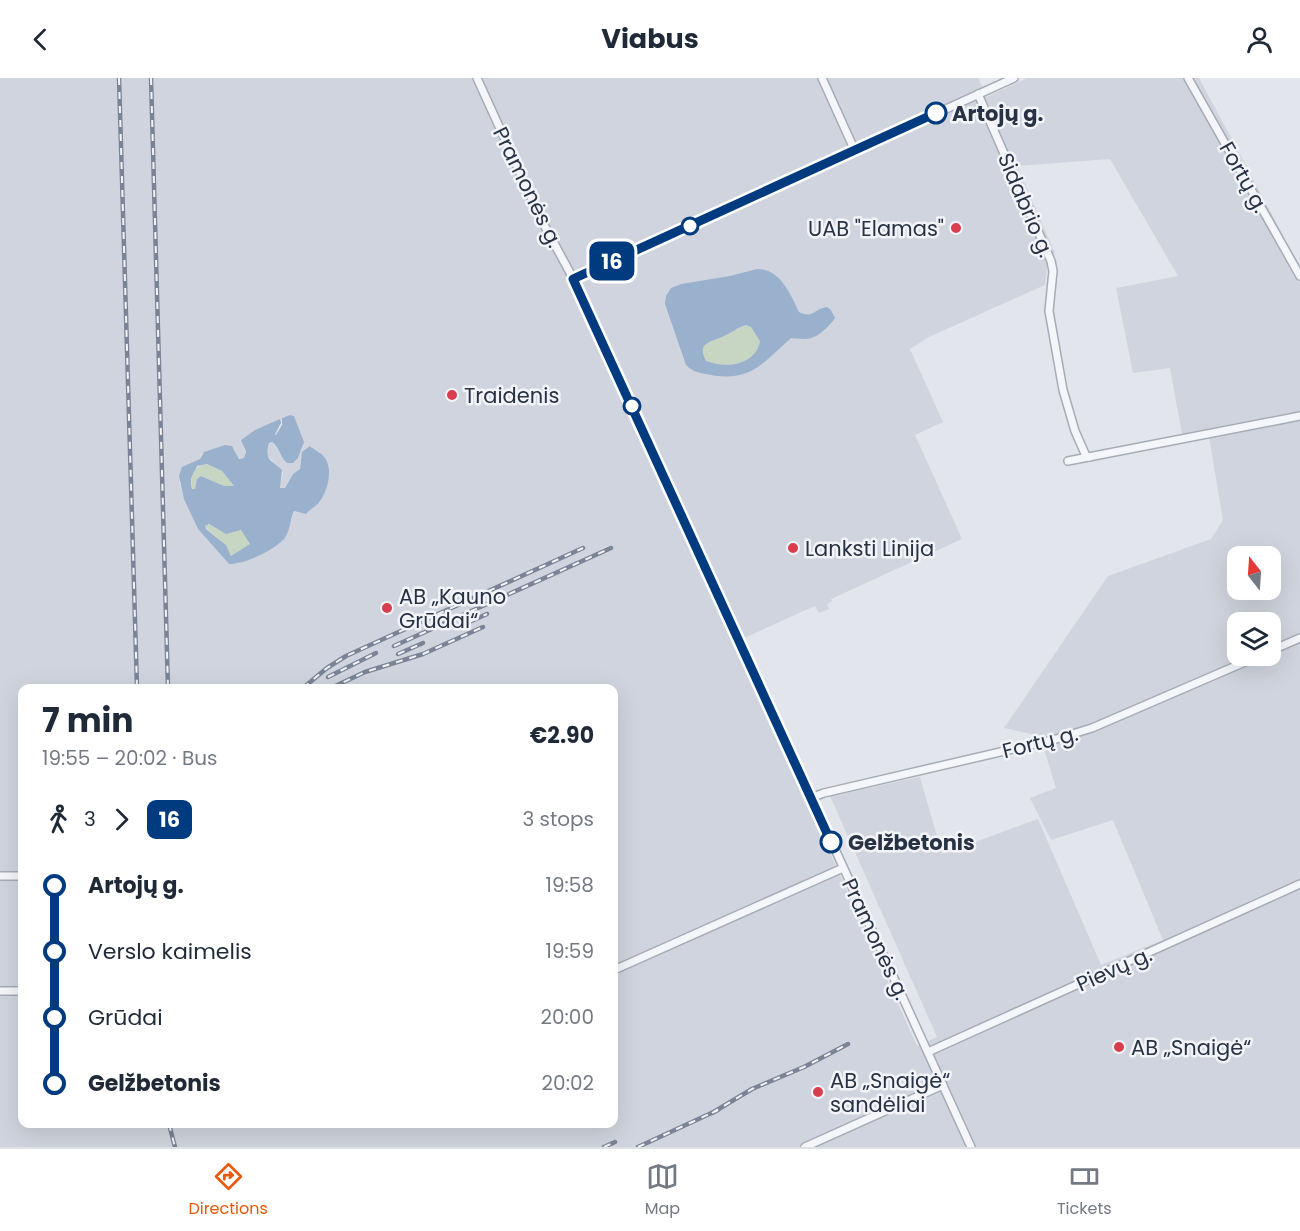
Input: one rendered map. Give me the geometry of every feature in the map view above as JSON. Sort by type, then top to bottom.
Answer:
[{"type":"street","name":"Pramonės g.","points":[[477,78],[542,221],[573,279],[970,1147]]},
{"type":"street","points":[[822,78],[855,151]]},
{"type":"street","points":[[573,279],[1014,78]]},
{"type":"street","name":"Fortų g.","points":[[1188,78],[1300,276]]},
{"type":"street","name":"Sidabrio g.","points":[[978,94],[1051,261],[1053,271],[1049,311],[1063,390],[1075,431],[1086,456],[1090,457]]},
{"type":"street","points":[[1068,461],[1300,416]]},
{"type":"street","points":[[1281,646],[1300,638]]},
{"type":"street","name":"Fortų g.","points":[[810,798],[1056,740],[1092,728],[1236,666]]},
{"type":"street","points":[[618,968],[843,868]]},
{"type":"street","points":[[0,876],[18,876]]},
{"type":"street","name":"Pievų g.","points":[[928,1052],[1300,884]]},
{"type":"street","points":[[0,991],[18,991]]},
{"type":"street","points":[[805,1147],[943,1085]]},
{"type":"shaded area","points":[[0,78],[978,78],[987,97],[1027,78],[1199,78],[1300,267],[1300,411],[1182,434],[1170,368],[1133,373],[1116,288],[1178,276],[1110,159],[1017,166],[1055,253],[1047,268],[1045,285],[929,337],[910,349],[943,422],[915,435],[962,539],[831,599],[832,601],[827,604],[829,609],[819,613],[815,606],[735,642],[917,1046],[937,1037],[830,796],[920,777],[942,854],[1038,819],[1101,965],[1163,940],[1113,820],[1051,840],[1030,798],[1056,788],[1040,736],[1004,728],[1108,576],[1211,539],[1223,520],[1209,437],[1300,419],[1300,1147],[0,1147]],"holes":[[[294,416],[303,446],[298,458],[272,442],[269,443],[267,455],[283,473],[281,489],[285,488],[293,474],[300,469],[301,457],[310,446],[324,457],[329,474],[323,495],[299,513],[294,511],[291,522],[279,543],[253,558],[229,564],[198,529],[179,482],[200,459],[201,454],[234,448],[238,458],[244,458],[246,455],[243,439],[281,423],[283,417]]]},
{"type":"green space","points":[[746,325],[751,327],[760,341],[755,355],[731,364],[706,361],[703,350],[706,344]]},
{"type":"green space","points":[[207,464],[222,471],[234,486],[224,486],[201,476],[197,479],[195,489],[192,489],[194,472],[198,467]]},
{"type":"green space","points":[[211,525],[225,532],[242,530],[250,541],[249,546],[231,556],[226,545],[205,527]]},
{"type":"water","points":[[757,269],[765,270],[784,284],[799,312],[811,314],[827,307],[835,318],[815,337],[791,338],[764,362],[747,373],[725,376],[695,371],[686,365],[665,304],[666,296],[671,288],[681,284]],"holes":[[[743,326],[751,327],[760,341],[753,355],[731,365],[706,361],[703,355],[704,346]]]},
{"type":"water","points":[[294,416],[304,442],[298,458],[293,463],[287,463],[274,444],[269,443],[268,457],[282,470],[280,488],[285,488],[293,474],[300,469],[302,452],[310,446],[325,458],[329,468],[325,491],[319,503],[306,514],[294,511],[288,533],[279,544],[250,559],[229,564],[198,529],[184,499],[179,476],[182,467],[200,459],[204,452],[225,445],[232,446],[239,459],[244,458],[246,452],[241,440],[255,430],[280,419],[281,423],[276,435],[282,425],[282,418]],"holes":[[[207,464],[222,471],[234,486],[224,486],[201,476],[197,479],[195,489],[192,489],[191,479],[197,466]],[[209,524],[226,534],[241,530],[250,544],[231,556],[226,545],[206,529],[205,526]]]},
{"type":"railway","points":[[119,78],[137,684]]},
{"type":"railway","points":[[151,78],[168,684]]},
{"type":"railway","points":[[308,684],[346,656],[583,548]]},
{"type":"railway","points":[[394,646],[611,548]]},
{"type":"railway","points":[[458,627],[487,614]]},
{"type":"railway","points":[[340,684],[365,672],[423,654],[483,627]]},
{"type":"railway","points":[[398,654],[423,643]]},
{"type":"railway","points":[[328,677],[376,653]]},
{"type":"railway","points":[[712,1113],[752,1089],[804,1067],[848,1044]]},
{"type":"railway","points":[[638,1147],[718,1110]]},
{"type":"railway","points":[[170,1128],[175,1147]]},
{"type":"railway","points":[[604,1147],[615,1142]]},
{"type":"bus line","name":"16","points":[[831,842],[573,279],[936,113]]},
{"type":"place","name":"Artojų g.","points":[[936,113]]},
{"type":"place","name":"UAB \"Elamas\"","points":[[956,228]]},
{"type":"place","name":"Traidenis","points":[[452,395]]},
{"type":"place","name":"Lanksti Linija","points":[[793,548]]},
{"type":"place","name":"AB „Kauno Grūdai“","points":[[387,608]]},
{"type":"place","name":"Gelžbetonis","points":[[831,842]]},
{"type":"place","name":"AB „Snaigė“","points":[[1119,1047]]},
{"type":"place","name":"AB „Snaigė“ sandėliai","points":[[818,1092]]}]
